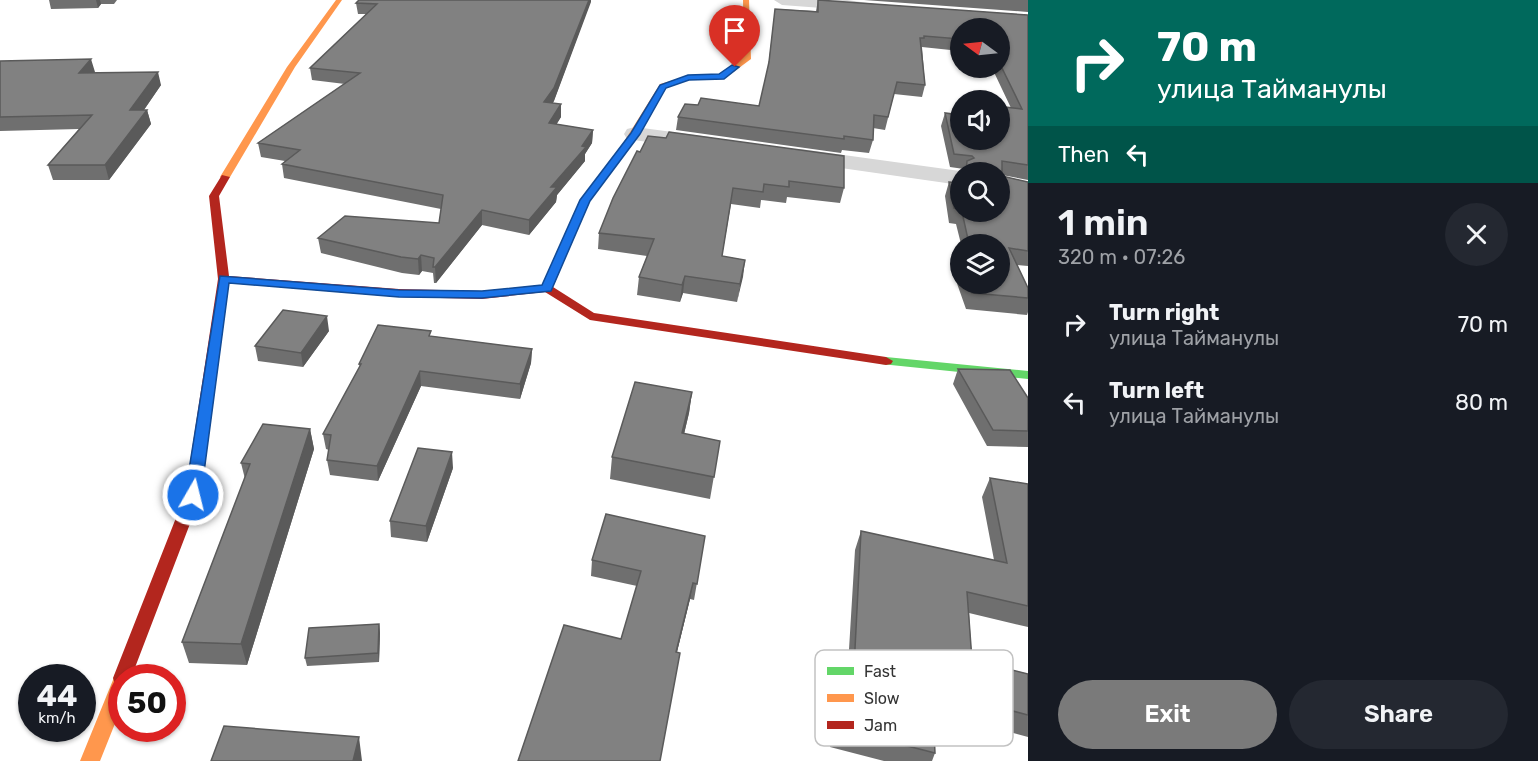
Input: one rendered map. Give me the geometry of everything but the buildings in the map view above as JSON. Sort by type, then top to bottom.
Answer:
[{"type":"street","points":[[128,664],[193,495],[224,279],[214,196],[291,67],[339,0]]},
{"type":"street","points":[[547,288],[585,200],[635,134],[663,86],[688,78],[721,77],[748,57],[746,0]]},
{"type":"street","points":[[782,0],[876,7]]},
{"type":"street","points":[[635,134],[728,147]]},
{"type":"street","points":[[774,153],[950,177]]},
{"type":"street","points":[[224,279],[399,293],[482,295],[547,288],[590,316],[921,366],[1028,375]]},
{"type":"street","points":[[90,761],[108,715]]},
{"type":"traffic: fast","points":[[886,361],[1028,375]]},
{"type":"traffic: slow","points":[[225,177],[291,67],[339,0]]},
{"type":"traffic: slow","points":[[627,145],[663,86],[688,78],[721,77],[748,57],[746,0]]},
{"type":"traffic: slow","points":[[90,761],[108,715]]},
{"type":"traffic: jam","points":[[224,279],[399,293],[482,295],[547,288],[585,200],[627,145]]},
{"type":"traffic: jam","points":[[127,664],[193,495],[224,279],[214,196],[225,177]]},
{"type":"traffic: jam","points":[[547,288],[590,316],[886,361]]},
{"type":"route","points":[[193,495],[224,279],[399,293],[482,295],[547,288],[585,200],[635,134],[663,86],[688,78],[721,77],[735,67]]}]
